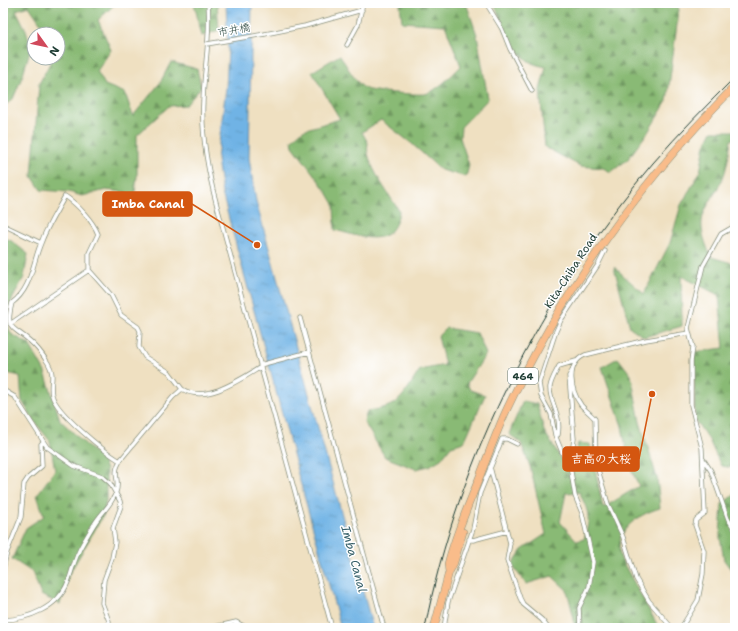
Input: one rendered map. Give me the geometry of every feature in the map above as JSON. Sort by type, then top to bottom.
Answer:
[{"type":"highway","name":"Kita-Chiba Road","points":[[449,572],[448,564],[464,511],[472,497],[493,442],[519,384],[554,318],[588,263],[647,183],[735,86]]},
{"type":"highway","name":"Kita-Chiba Road","points":[[434,628],[449,572],[453,565],[469,513],[472,497]]},
{"type":"street","points":[[208,3],[207,69],[203,101],[207,163],[260,366],[332,628]]},
{"type":"street","points":[[347,45],[358,25],[363,3]]},
{"type":"street","points":[[486,3],[502,29],[510,49],[532,91]]},
{"type":"street","name":"市井橋","points":[[207,44],[305,26],[362,10]]},
{"type":"street","points":[[120,461],[68,419],[52,397],[53,378],[48,364],[30,341],[14,330],[10,324],[9,316],[12,302],[20,297],[29,282],[41,242],[65,196],[77,207],[96,229],[98,234],[89,253],[89,270],[111,295],[120,315],[138,327],[140,331],[139,347],[145,358],[169,372],[186,392],[200,393],[217,390],[265,363],[309,352]]},
{"type":"street","points":[[3,225],[41,242]]},
{"type":"street","points":[[681,628],[698,600],[703,574],[704,551],[695,522],[705,513],[700,438],[691,406],[691,361],[693,347],[689,333],[689,322],[698,295],[703,266],[721,234],[735,226]]},
{"type":"street","points":[[570,466],[564,457],[555,435],[551,414],[541,396],[539,383],[558,325],[598,265],[605,250]]},
{"type":"street","points":[[10,324],[89,270]]},
{"type":"street","points":[[300,318],[384,628]]},
{"type":"street","points":[[555,435],[558,435],[559,420],[551,393],[551,384],[559,366],[576,361],[585,355],[599,351],[689,333]]},
{"type":"street","points":[[576,361],[569,376],[574,439],[570,466],[575,496],[584,524],[593,562],[589,587],[579,608],[580,628]]},
{"type":"street","points":[[572,371],[572,388],[580,404],[595,419],[596,463],[608,504],[622,537],[635,575],[649,601],[672,628]]},
{"type":"street","points":[[3,620],[27,616],[42,610],[60,594],[68,581],[76,555],[98,519],[108,510],[116,493],[117,487],[115,469],[120,461],[182,389]]},
{"type":"street","points":[[3,390],[15,397],[47,447],[74,466],[102,476],[110,483],[116,493],[121,506],[114,528],[114,550],[104,580],[102,603],[109,621],[109,628]]},
{"type":"street","points":[[444,628],[448,602],[469,540],[480,493],[490,467],[502,439],[507,439],[516,444]]},
{"type":"street","points":[[3,569],[7,552],[21,517],[24,484],[28,478],[42,466],[41,444],[43,442]]},
{"type":"street","points":[[702,458],[711,471],[728,518],[735,530]]},
{"type":"street","points":[[490,467],[510,543],[507,554],[508,565],[523,604],[542,620],[548,628]]},
{"type":"street","points":[[460,539],[473,540],[507,531]]},
{"type":"street","points":[[210,628],[236,622],[247,628]]},
{"type":"green space","points":[[3,3],[116,3],[98,20],[111,50],[97,71],[105,85],[125,93],[133,116],[160,83],[171,62],[197,69],[201,87],[186,105],[169,106],[137,135],[137,176],[134,200],[122,210],[125,192],[106,190],[82,196],[69,192],[41,190],[32,176],[39,84],[48,66],[66,66],[66,26],[43,26],[29,6],[16,10],[26,30],[26,64],[13,99],[3,107]]},
{"type":"green space","points":[[194,3],[217,3],[219,30],[202,36]]},
{"type":"green space","points":[[466,3],[477,35],[488,99],[461,127],[460,138],[469,165],[466,177],[441,170],[411,143],[381,120],[362,132],[368,143],[369,159],[373,168],[399,211],[396,223],[390,231],[383,236],[375,238],[335,230],[334,204],[327,192],[293,146],[292,140],[303,130],[340,119],[312,72],[340,55],[352,74],[362,87],[366,89],[405,94],[425,94],[434,90],[461,66],[445,25],[402,22],[400,4]]},
{"type":"green space","points":[[494,3],[675,3],[679,9],[667,101],[648,132],[627,160],[611,172],[603,168],[580,166],[545,147],[540,90],[546,67],[532,63],[518,51],[508,36]]},
{"type":"green space","points":[[712,131],[735,131],[735,138],[731,140],[724,176],[706,209],[702,224],[703,233],[711,257],[735,264],[735,468],[721,466],[709,440],[695,420],[694,352],[724,348],[719,295],[681,276],[682,326],[644,337],[630,327],[614,267],[644,294],[670,243],[681,205],[700,172],[705,145]]},
{"type":"green space","points":[[3,238],[10,240],[28,254],[24,277],[4,315],[11,334],[29,344],[45,372],[60,420],[102,460],[106,470],[106,501],[103,516],[69,574],[60,604],[41,595],[32,572],[12,559],[26,528],[44,516],[37,495],[55,470],[50,441],[34,421],[22,401],[20,376],[3,372]]},
{"type":"green space","points":[[446,328],[477,333],[486,354],[467,383],[470,390],[485,395],[464,442],[451,446],[441,459],[429,466],[416,469],[385,457],[364,422],[367,411],[387,407],[400,399],[420,370],[445,365],[438,336]]},
{"type":"green space","points":[[618,358],[631,375],[640,422],[657,478],[660,508],[643,515],[628,526],[623,533],[619,549],[621,559],[659,628],[574,628],[574,618],[567,590],[552,576],[526,584],[512,565],[522,550],[546,534],[530,466],[521,443],[509,434],[523,401],[537,404],[544,431],[568,470],[573,470],[578,443],[590,444],[603,508],[639,486],[629,465],[622,426],[602,367]],"holes":[[[579,492],[587,510],[588,525],[584,539],[577,541],[560,522],[566,493]]]},
{"type":"green space","points":[[735,494],[735,575],[724,560],[720,537],[722,504]]},
{"type":"water","points":[[226,3],[252,3],[249,158],[256,201],[373,628],[341,628],[296,467],[299,465],[296,465],[222,193],[217,159],[226,88],[228,50]]},
{"type":"railway","points":[[425,628],[440,565],[459,502],[482,441],[510,381],[541,323],[575,267],[613,214],[653,163],[693,119],[735,77]]},
{"type":"place","name":"Imba Canal","points":[[257,245]]},
{"type":"place","name":"吉高の大桜","points":[[652,394]]}]
